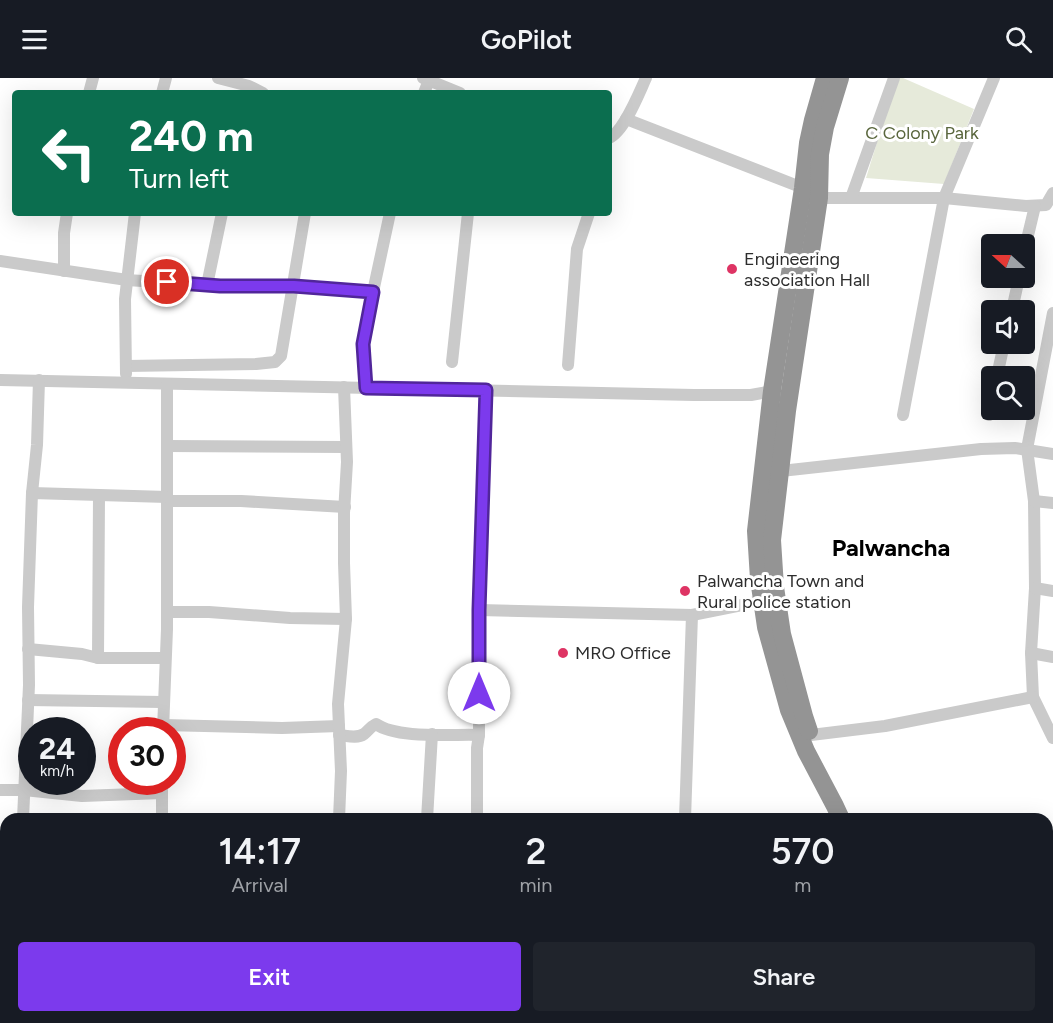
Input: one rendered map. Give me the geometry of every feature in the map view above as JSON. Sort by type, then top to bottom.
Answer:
[{"type":"highway","points":[[825,78],[808,143],[811,193],[781,471],[771,540],[782,634],[793,678],[811,735],[849,813]]},
{"type":"highway","points":[[838,813],[806,751],[789,710],[766,627],[759,579],[756,531],[772,391],[811,193],[820,163],[825,127],[840,78]]},
{"type":"street","points":[[218,78],[249,90]]},
{"type":"street","points":[[612,136],[626,119],[646,78]]},
{"type":"street","points":[[851,198],[894,78]]},
{"type":"street","points":[[903,415],[944,198],[994,78]]},
{"type":"street","points":[[426,79],[453,90]]},
{"type":"street","points":[[626,119],[811,193],[851,198],[944,198],[1026,206],[1046,205],[1053,194]]},
{"type":"street","points":[[1028,234],[1035,206]]},
{"type":"street","points":[[64,271],[67,216]]},
{"type":"street","points":[[135,216],[125,299],[126,372],[275,362],[281,356],[305,216]]},
{"type":"street","points":[[207,285],[221,216]]},
{"type":"street","points":[[366,388],[363,344],[389,216]]},
{"type":"street","points":[[452,362],[468,216]]},
{"type":"street","points":[[567,365],[577,249],[588,216]]},
{"type":"street","points":[[0,261],[127,280],[207,285],[294,286],[373,292]]},
{"type":"street","points":[[1053,313],[1049,356],[1027,449],[1034,501],[1035,588],[1031,653],[1033,697],[1053,738]]},
{"type":"street","points":[[0,380],[694,395],[751,395],[772,391],[787,411]]},
{"type":"street","points":[[27,717],[28,607],[39,380]]},
{"type":"street","points":[[163,717],[167,612],[167,384]]},
{"type":"street","points":[[339,813],[341,771],[338,704],[346,619],[344,563],[347,462],[344,387]]},
{"type":"street","points":[[477,813],[479,610],[486,390]]},
{"type":"street","points":[[167,446],[346,447]]},
{"type":"street","points":[[781,471],[981,449],[1015,448],[1053,454]]},
{"type":"street","points":[[32,493],[345,507]]},
{"type":"street","points":[[98,658],[99,496]]},
{"type":"street","points":[[1034,501],[1053,503]]},
{"type":"street","points":[[1035,588],[1053,591]]},
{"type":"street","points":[[479,610],[692,615],[762,601],[780,621]]},
{"type":"street","points":[[167,612],[346,619]]},
{"type":"street","points":[[686,813],[692,615]]},
{"type":"street","points":[[28,649],[82,654],[98,658],[165,658]]},
{"type":"street","points":[[1031,653],[1053,657]]},
{"type":"street","points":[[811,735],[885,726],[1033,697]]},
{"type":"street","points":[[28,700],[163,702]]},
{"type":"street","points":[[186,728],[282,728],[339,731],[351,737],[361,736],[376,724],[391,732],[478,735]]},
{"type":"street","points":[[427,813],[432,734]]},
{"type":"street","points":[[0,790],[18,790]]},
{"type":"street","points":[[23,813],[24,795]]},
{"type":"street","points":[[72,795],[91,795]]},
{"type":"street","points":[[162,795],[162,813]]},
{"type":"green space","name":"C Colony Park","points":[[897,78],[903,78],[974,109],[944,184],[866,178]]},
{"type":"place","name":"Engineering association Hall","points":[[732,269]]},
{"type":"place","name":"Palwancha Town and Rural police station","points":[[685,591]]},
{"type":"place","name":"MRO Office","points":[[563,653]]},
{"type":"district","name":"Palwancha","points":[[891,547]]},
{"type":"route","points":[[167,282],[220,286],[294,286],[373,292],[363,344],[366,388],[486,390],[479,610],[479,693]]}]
